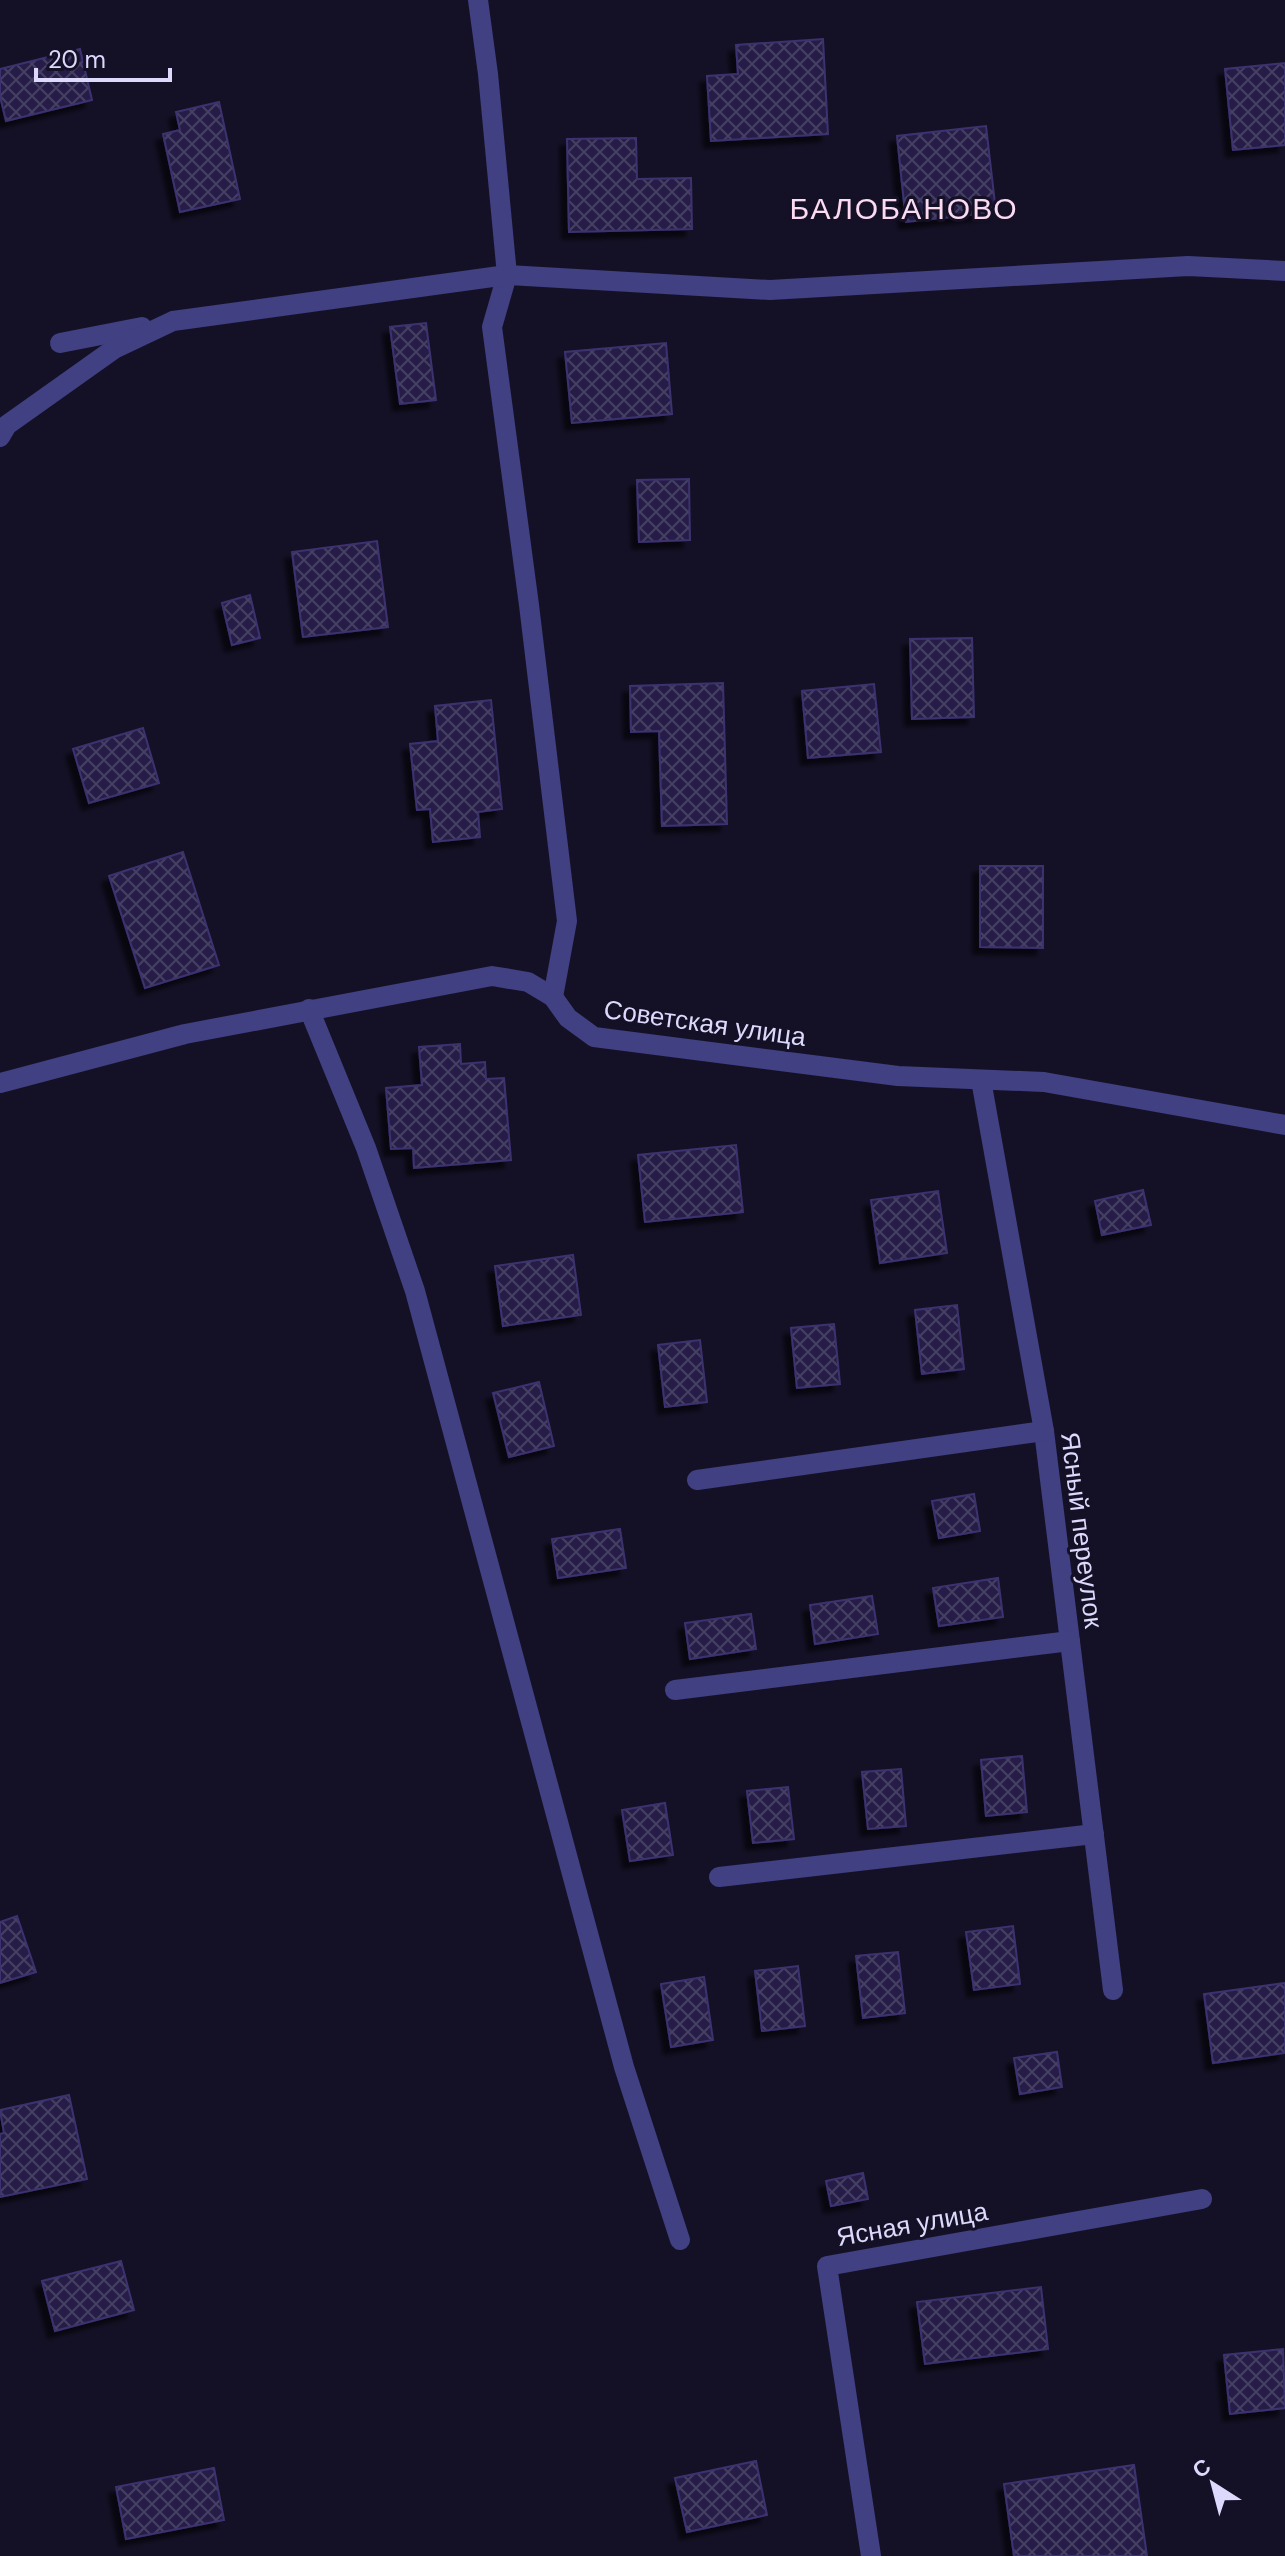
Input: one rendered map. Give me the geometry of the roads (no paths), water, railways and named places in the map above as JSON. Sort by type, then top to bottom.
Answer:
[{"type":"street","points":[[478,0],[507,275],[492,327],[567,921],[553,997]]},
{"type":"street","points":[[60,343],[173,321],[507,275],[770,290],[1188,266],[1285,271]]},
{"type":"street","points":[[0,437],[7,425],[114,349],[173,321]]},
{"type":"street","name":"Советская улица","points":[[0,1083],[185,1034],[492,976],[528,982],[553,997],[568,1018],[594,1037],[898,1076],[1044,1082],[1285,1125]]},
{"type":"street","points":[[309,1009],[366,1148],[415,1291],[624,2067],[680,2240]]},
{"type":"street","name":"Ясный переулок","points":[[981,1080],[1044,1431],[1113,1990]]},
{"type":"street","points":[[697,1480],[1044,1431]]},
{"type":"street","points":[[675,1690],[1070,1641]]},
{"type":"street","points":[[719,1877],[1094,1834]]},
{"type":"street","name":"Ясная улица","points":[[871,2556],[827,2266],[1202,2199]]},
{"type":"district","name":"БАЛОБАНОВО","points":[[904,209]]}]
